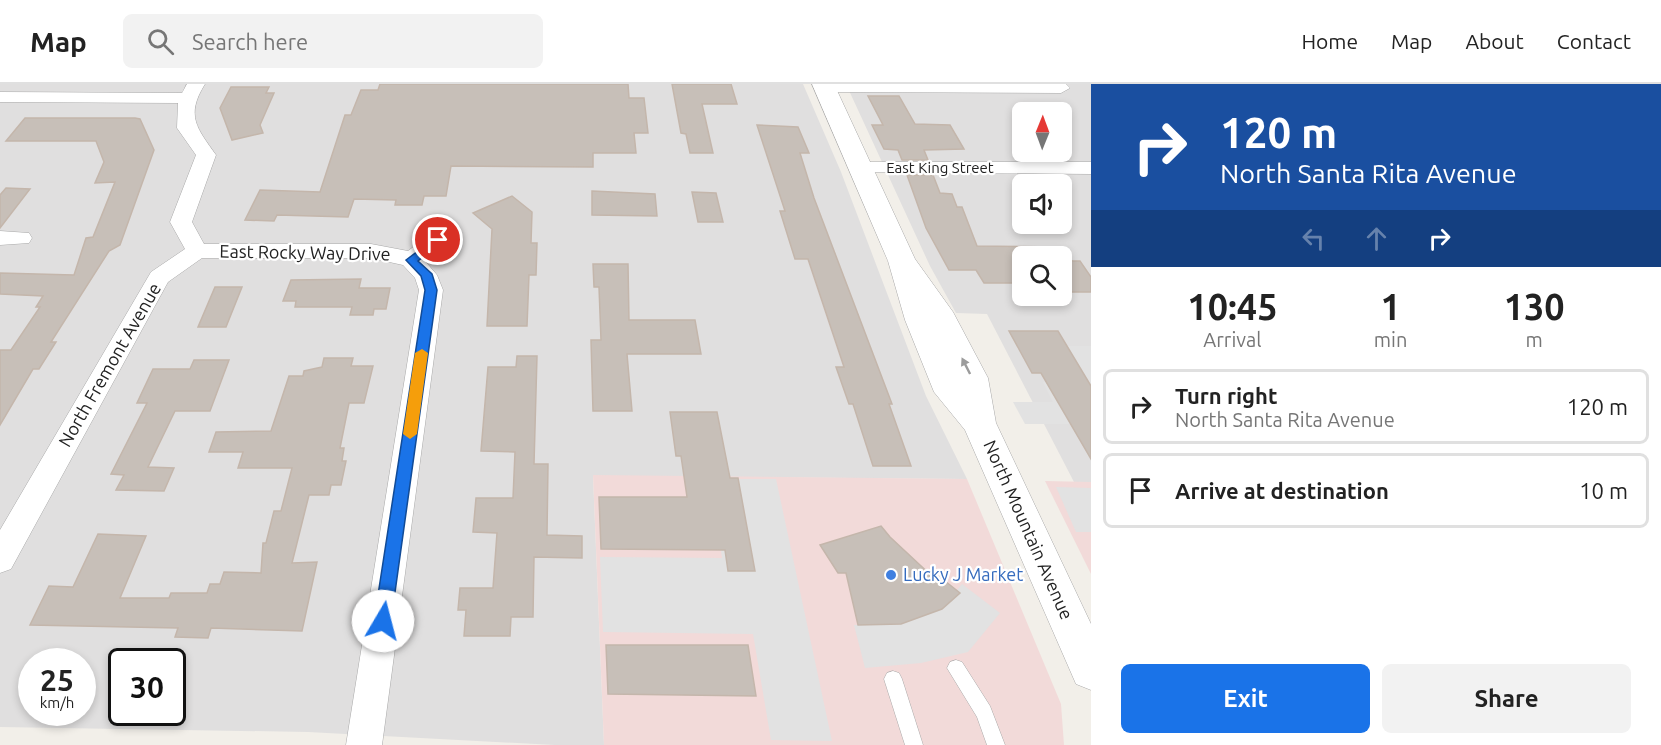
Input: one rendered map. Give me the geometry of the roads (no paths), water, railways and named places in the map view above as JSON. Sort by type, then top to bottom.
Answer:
[{"type":"street","points":[[824,86],[1061,88]]},
{"type":"street","name":"North Mountain Avenue","points":[[824,86],[902,261],[920,320],[950,392],[979,423],[1091,670]]},
{"type":"street","points":[[0,97],[191,91],[186,128],[206,155],[181,222],[197,251]]},
{"type":"street","name":"East King Street","points":[[861,168],[1091,168]]},
{"type":"street","points":[[364,745],[431,290],[426,274],[411,260],[438,240]]},
{"type":"street","name":"East Rocky Way Drive","points":[[197,251],[371,252],[395,254],[411,260]]},
{"type":"street","name":"North Fremont Avenue","points":[[0,559],[159,277],[197,251]]},
{"type":"lane","points":[[956,668],[984,712],[996,745]]},
{"type":"lane","points":[[893,679],[914,745]]},
{"type":"place","name":"Lucky J Market","points":[[891,575]]}]
